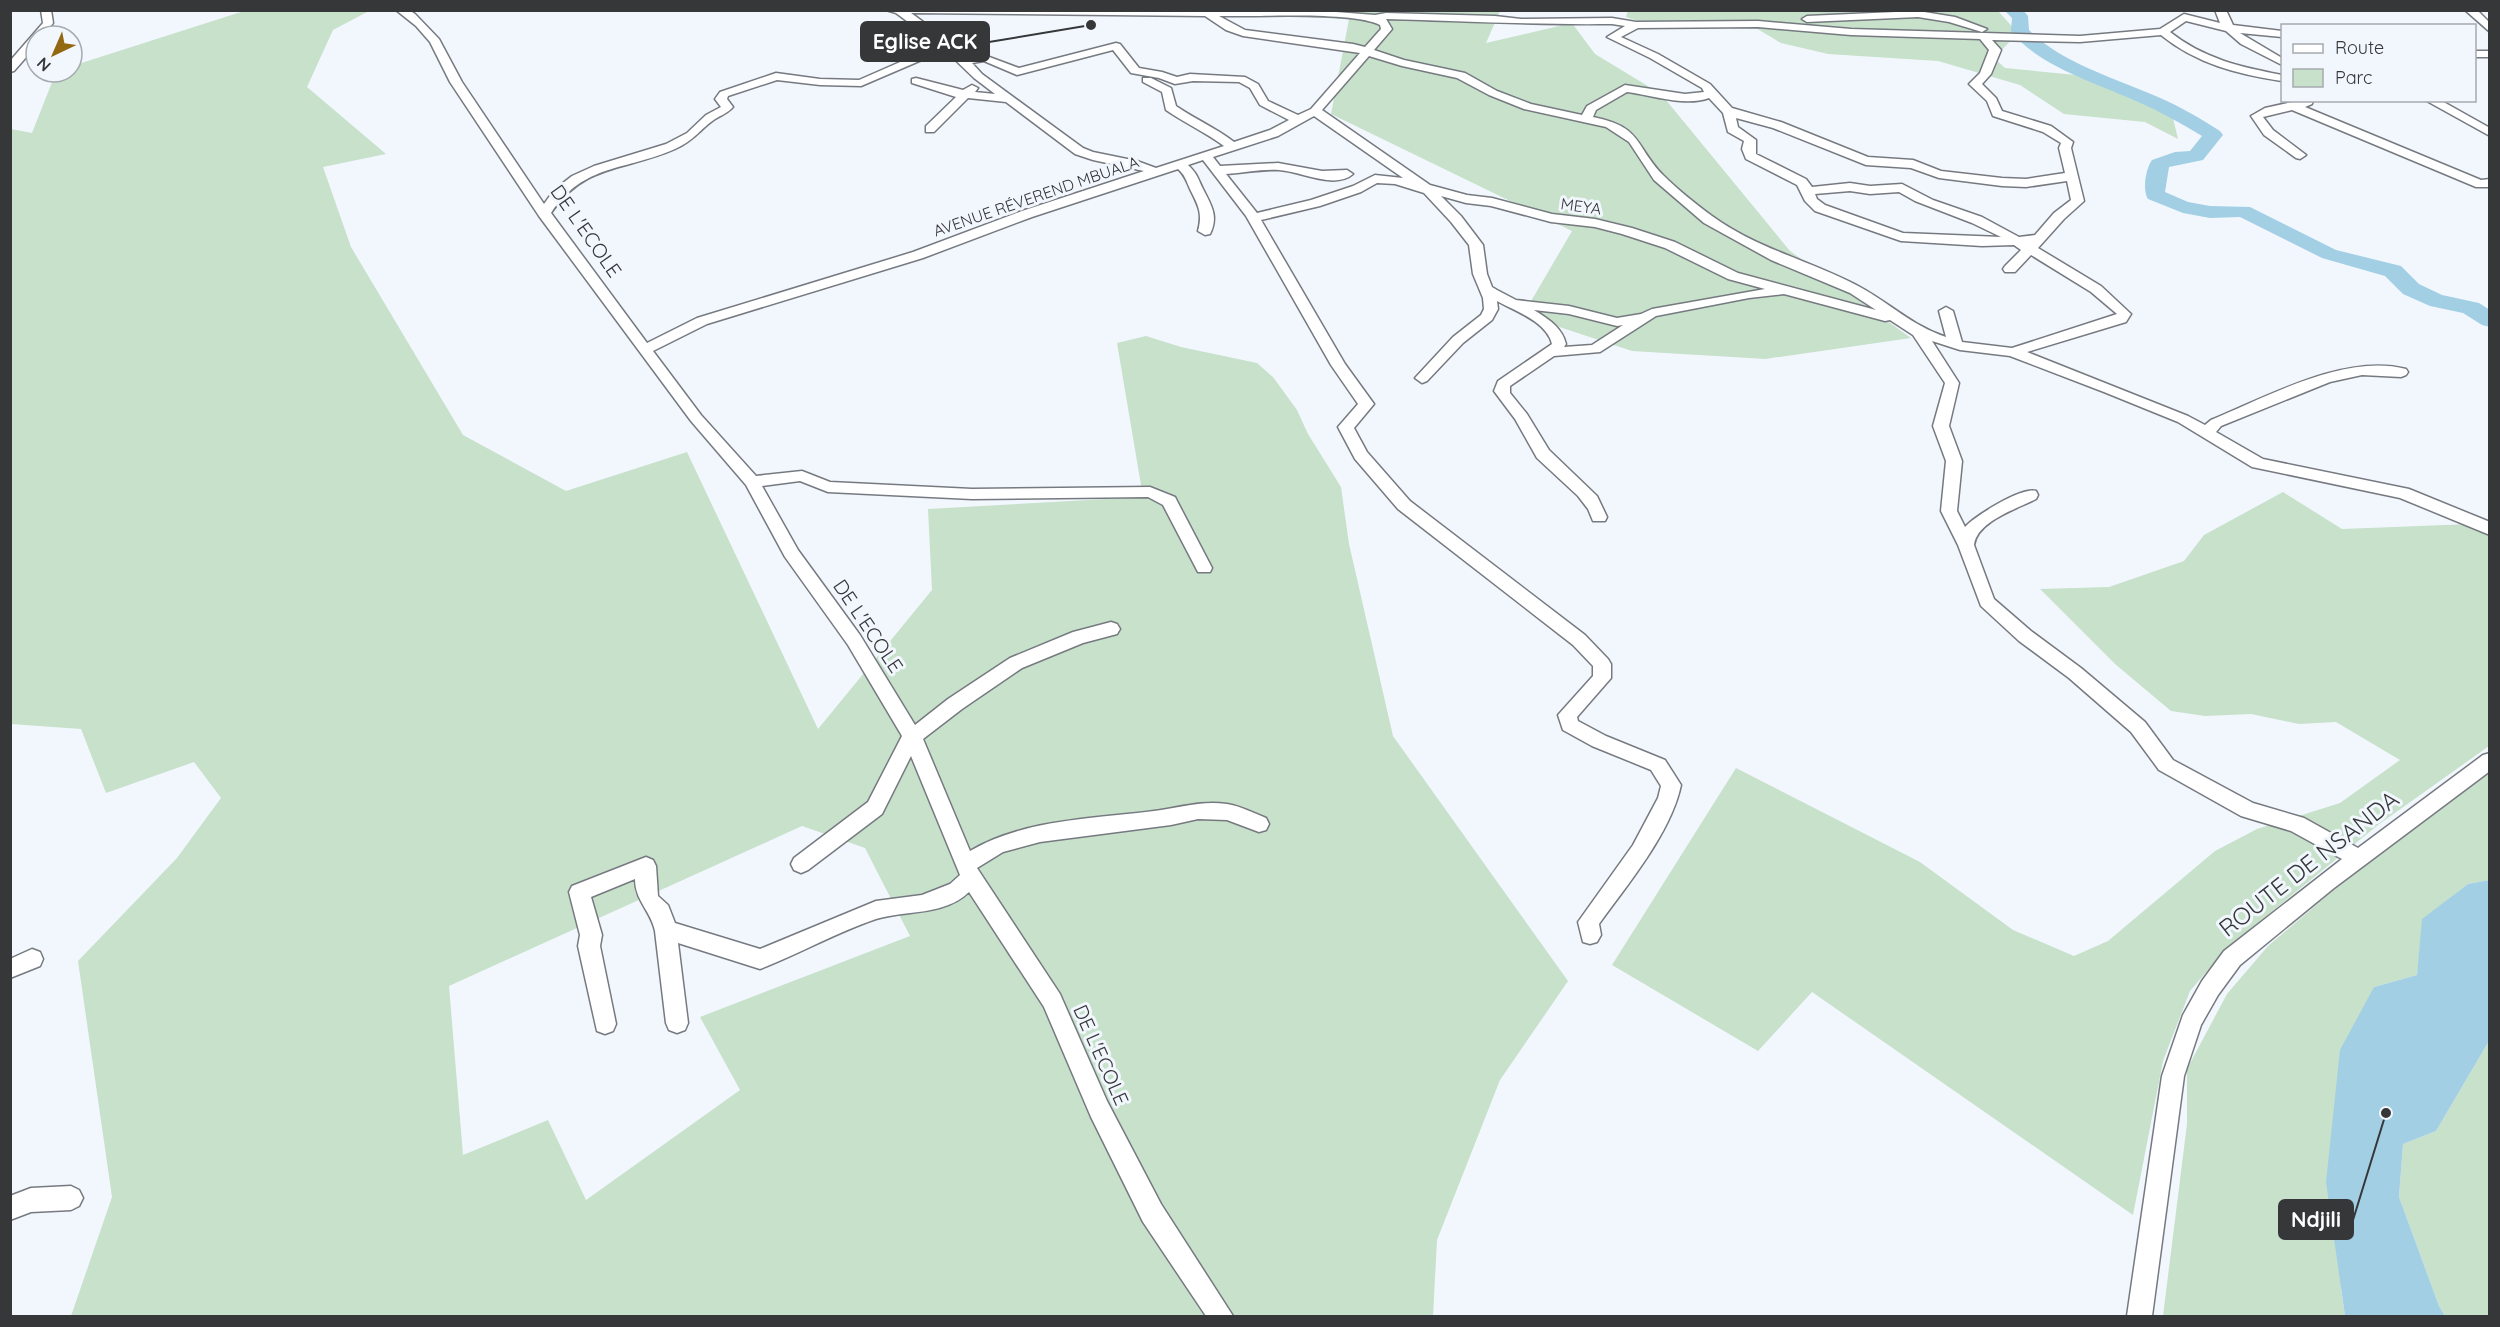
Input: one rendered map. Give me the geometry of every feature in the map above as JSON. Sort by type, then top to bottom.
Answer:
[{"type":"street","name":"DE L'ECOLE","points":[[401,10],[427,30],[448,63],[456,82],[544,213],[696,418],[752,482],[791,553],[854,640],[912,736],[969,870],[1052,1001],[1099,1109],[1152,1213],[1220,1317]]},
{"type":"street","points":[[891,10],[1350,14],[1375,18],[1456,17],[1521,22],[1605,21],[1636,25],[1769,25],[1851,32],[2080,39],[2163,32],[2184,16],[2227,28],[2281,34]]},
{"type":"street","points":[[2220,10],[2227,28],[2252,46],[2281,61]]},
{"type":"street","points":[[2470,10],[2490,29]]},
{"type":"street","points":[[899,11],[948,45],[972,66],[978,76],[1008,99],[1090,157],[1146,167],[1155,172]]},
{"type":"street","points":[[929,31],[948,25],[967,12]]},
{"type":"street","points":[[1207,13],[1230,28],[1243,33],[1346,45],[1402,63],[1461,75],[1493,93],[1551,114],[1610,124],[1626,133],[1658,177],[1709,220],[1776,257],[1854,290],[1918,332],[1956,345],[2013,352],[2183,419],[2258,463],[2403,493],[2490,529]]},
{"type":"street","points":[[1769,25],[1821,18],[1907,14],[1946,19],[1986,30],[1985,36],[1995,50],[1985,74],[1975,84],[1992,100],[1997,113],[2047,129],[2067,142],[2065,148],[2078,201]]},
{"type":"street","name":"AVENUE RÉVEREND MBUALA","points":[[646,349],[702,321],[918,255],[1027,214],[1274,133],[1315,111],[1397,18]]},
{"type":"street","points":[[1605,21],[1612,37],[1680,70],[1706,86],[1711,94],[1720,99],[1728,111],[1731,129],[1750,140],[1748,149],[1750,156],[1802,182],[1811,201],[1820,208],[1891,234],[1913,238],[2028,243]]},
{"type":"street","points":[[1612,37],[1636,25]]},
{"type":"street","points":[[2163,32],[2203,60],[2236,70],[2281,78]]},
{"type":"street","points":[[544,213],[555,194],[586,173],[653,153],[690,138],[703,127],[708,117],[724,111],[727,107],[721,99],[724,94],[776,76],[820,82],[861,82],[948,45]]},
{"type":"street","points":[[964,61],[985,58],[1017,72],[1116,46],[1135,71],[1167,90],[1170,108],[1190,121],[1208,128],[1232,146]]},
{"type":"street","points":[[10,69],[24,52]]},
{"type":"street","points":[[1135,71],[1162,75],[1174,81],[1186,80],[1190,77],[1241,79],[1254,86],[1264,104],[1299,121]]},
{"type":"street","points":[[930,129],[974,86],[978,76]]},
{"type":"street","points":[[916,81],[966,94],[1008,99]]},
{"type":"street","points":[[1586,119],[1591,108],[1625,88],[1685,98],[1699,98],[1711,94]]},
{"type":"street","points":[[2300,155],[2288,148],[2257,121],[2257,116],[2265,111],[2296,107],[2307,102]]},
{"type":"street","points":[[2434,102],[2490,133]]},
{"type":"street","points":[[2296,107],[2475,183],[2484,185],[2490,183]]},
{"type":"street","points":[[1315,111],[1428,190],[1473,240],[1484,288],[1490,298],[1491,309],[1487,316],[1458,340],[1422,378]]},
{"type":"street","points":[[1728,111],[1777,125],[1857,159],[1874,163],[1913,164],[1951,176],[2026,183],[2073,176]]},
{"type":"street","points":[[1205,155],[1253,218],[1338,365],[1366,404],[1346,427],[1361,455],[1404,505],[1579,640],[1594,655],[1602,664],[1602,678],[1567,715],[1570,724],[1599,741],[1658,765],[1671,785],[1668,799],[1640,851],[1588,922],[1590,935]]},
{"type":"street","points":[[1180,164],[1192,175],[1193,184],[1208,208],[1210,214],[1205,231]]},
{"type":"street","points":[[1218,170],[1287,167],[1318,176],[1331,177],[1347,174]]},
{"type":"street","points":[[1808,191],[1850,187],[1905,189],[1927,186],[1951,176]]},
{"type":"street","name":"MEYA","points":[[1253,218],[1357,189],[1375,179],[1412,183],[1428,190],[1492,202],[1551,218],[1595,223],[1628,231],[1670,246],[1733,276],[1901,322]]},
{"type":"street","points":[[2026,183],[2038,189],[2062,193],[2078,201]]},
{"type":"street","points":[[1905,189],[1914,198],[1976,220],[2028,243],[2103,294],[2124,314],[2121,320],[2013,352]]},
{"type":"street","points":[[2010,269],[2028,243],[2078,201]]},
{"type":"street","points":[[1484,288],[1555,330],[1559,344],[1551,352],[1503,384],[1501,391],[1521,416],[1541,452],[1557,470],[1584,492],[1595,505],[1599,517]]},
{"type":"street","points":[[1511,304],[1553,307],[1617,322],[1735,297],[1792,291]]},
{"type":"street","points":[[1946,311],[1956,345]]},
{"type":"street","points":[[1551,352],[1595,349],[1643,318]]},
{"type":"street","points":[[1918,332],[1952,382],[1941,426],[1954,461],[1949,511],[1966,546],[1987,602],[2025,636],[2075,673],[2138,727],[2166,765],[2248,810],[2296,824],[2358,858]]},
{"type":"street","points":[[2205,433],[2216,423],[2325,379],[2362,370],[2401,372]]},
{"type":"street","points":[[752,482],[802,476],[828,488],[972,494],[1150,492],[1169,501],[1204,568]]},
{"type":"street","points":[[1966,546],[1967,535],[1979,522],[2030,495]]},
{"type":"street","points":[[801,864],[874,808],[912,736],[926,729],[955,704],[1016,663],[1079,636],[1111,629]]},
{"type":"street","name":"ROUTE DE NSANDA","points":[[2139,1317],[2173,1076],[2191,1022],[2210,988],[2232,958],[2358,858],[2490,760]]},
{"type":"street","points":[[666,931],[691,936],[760,959],[876,910],[924,904],[957,890],[969,870],[998,845],[1040,834],[1171,817],[1198,811],[1228,812],[1259,824]]},
{"type":"street","points":[[605,1024],[589,946],[591,935],[579,892],[646,866],[646,897],[653,906],[661,911],[666,931],[677,1023]]},
{"type":"street","points":[[10,969],[32,959]]},
{"type":"street","points":[[10,1208],[31,1200],[71,1198]]},
{"type":"green space","points":[[1628,10],[1998,11],[2018,33],[1994,58],[2005,68],[2107,78],[2170,106],[2178,139],[2145,122],[2064,114],[2020,85],[1938,61],[1828,54],[1781,43],[1746,22],[1638,21],[1626,17]]},
{"type":"green space","points":[[244,11],[369,11],[333,30],[307,87],[386,154],[323,167],[351,247],[463,435],[566,491],[687,452],[818,729],[932,590],[928,509],[1143,497],[1117,343],[1146,336],[1181,347],[1257,363],[1273,377],[1297,410],[1308,434],[1341,487],[1349,544],[1393,736],[1568,981],[1500,1080],[1437,1240],[1433,1316],[71,1316],[112,1197],[78,961],[177,858],[221,798],[194,762],[106,793],[81,729],[11,724],[11,129],[32,133],[51,84],[84,84],[84,62]],"holes":[[[802,826],[865,848],[910,936],[700,1017],[740,1090],[586,1200],[548,1120],[463,1155],[449,986]]]},
{"type":"green space","points":[[1203,11],[1500,11],[1486,43],[1572,23],[1595,54],[1661,94],[1790,251],[1911,338],[1765,359],[1632,351],[1523,315],[1572,231],[1331,114],[1349,19],[1214,14]]},
{"type":"green space","points":[[2283,492],[2342,529],[2471,524],[2489,535],[2489,746],[2378,825],[2226,949],[2190,991],[2163,1061],[2133,1215],[1812,992],[1758,1051],[1612,965],[1736,768],[1920,862],[2013,930],[2074,956],[2108,941],[2215,851],[2257,829],[2340,803],[2400,760],[2336,722],[2299,724],[2251,714],[2205,716],[2171,711],[2115,664],[2040,589],[2109,587],[2184,561],[2204,535]]},
{"type":"green space","points":[[2489,770],[2489,880],[2468,884],[2423,919],[2417,975],[2374,987],[2341,1289],[2345,1316],[2163,1316],[2187,1124],[2187,1069],[2227,994],[2268,946],[2348,878]]},
{"type":"green space","points":[[2489,1041],[2489,1316],[2445,1316],[2439,1306],[2399,1197],[2403,1144],[2436,1131]]},
{"type":"water","points":[[2489,880],[2489,1041],[2436,1131],[2403,1144],[2399,1197],[2439,1306],[2445,1316],[2345,1316],[2326,1182],[2340,1050],[2374,987],[2417,975],[2422,919],[2468,884]]},
{"type":"waterway","points":[[2012,10],[2020,16],[2020,31],[2033,44],[2082,72],[2143,97],[2213,135],[2196,156],[2175,158],[2159,164],[2155,195],[2183,207],[2210,212],[2243,211],[2329,254],[2393,271],[2411,289],[2438,301],[2471,308],[2490,320]]},
{"type":"place","name":"Eglise ACK","points":[[1091,25]]},
{"type":"place","name":"Ndjili","points":[[2386,1113]]}]
